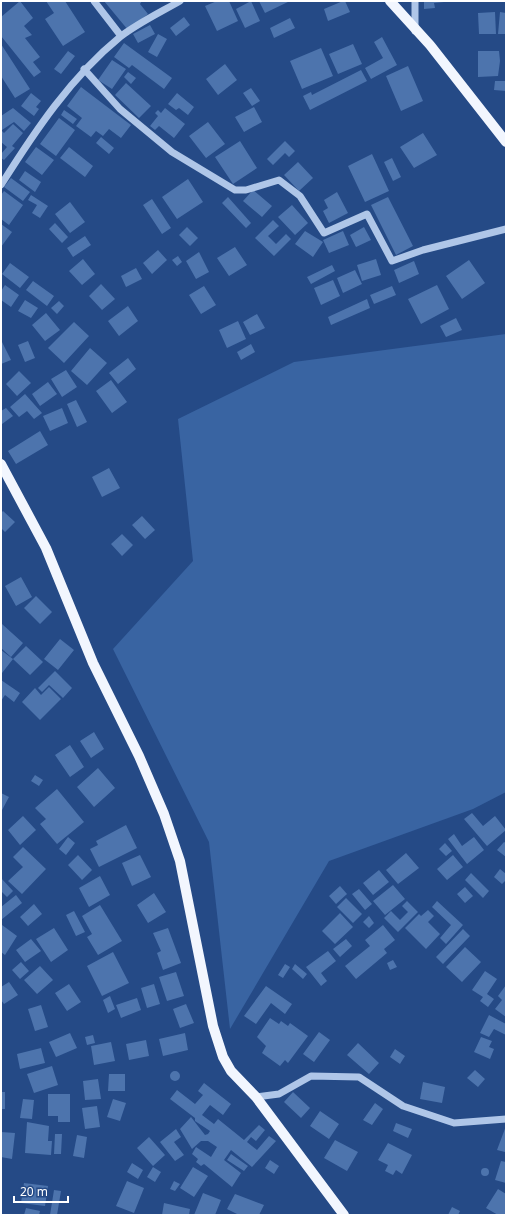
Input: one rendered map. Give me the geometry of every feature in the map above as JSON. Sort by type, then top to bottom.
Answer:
[{"type":"main road","points":[[390,1],[430,45],[506,142]]},
{"type":"main road","points":[[1,464],[46,548],[93,663],[139,756],[164,814],[180,861],[218,1043],[223,1057],[231,1071],[256,1096],[344,1215]]},
{"type":"street","points":[[94,1],[121,36]]},
{"type":"street","points":[[1,185],[32,136],[84,69],[121,36],[180,1]]},
{"type":"street","points":[[415,1],[416,31]]},
{"type":"street","points":[[84,69],[120,110],[172,152],[235,190],[246,190],[279,180],[300,196],[324,233],[367,214],[392,261],[423,250],[506,229]]},
{"type":"street","points":[[256,1096],[279,1094],[311,1076],[359,1077],[403,1106],[454,1123],[506,1119]]},
{"type":"shaded area","points":[[506,334],[506,792],[473,809],[329,861],[230,1029],[209,842],[113,649],[193,561],[178,419],[294,362]]},
{"type":"building","points":[[20,1],[33,18],[24,26],[32,35],[25,38],[40,57],[33,62],[41,72],[34,77],[1,36],[1,17]]},
{"type":"building","points":[[46,1],[65,1],[85,32],[63,46],[45,19],[54,13]]},
{"type":"building","points":[[104,1],[142,1],[140,4],[148,14],[128,30]]},
{"type":"building","points":[[217,1],[229,1],[238,21],[217,31],[205,6]]},
{"type":"building","points":[[251,1],[260,21],[245,28],[236,9]]},
{"type":"building","points":[[259,1],[290,1],[265,13]]},
{"type":"building","points":[[345,1],[350,12],[328,21],[324,9]]},
{"type":"building","points":[[424,1],[444,2],[434,3],[435,8],[424,9]]},
{"type":"building","points":[[495,12],[496,34],[479,34],[478,13]]},
{"type":"building","points":[[500,12],[506,13],[506,34],[498,34]]},
{"type":"building","points":[[184,17],[190,25],[176,36],[170,28]]},
{"type":"building","points":[[290,18],[295,28],[274,38],[270,28]]},
{"type":"building","points":[[150,25],[155,34],[138,43],[133,34]]},
{"type":"building","points":[[158,34],[167,39],[157,57],[148,52]]},
{"type":"building","points":[[382,37],[397,65],[371,79],[365,68],[383,58],[374,42]]},
{"type":"building","points":[[124,43],[172,78],[164,89],[132,65],[129,68],[114,57]]},
{"type":"building","points":[[1,44],[30,89],[15,98],[1,76]]},
{"type":"building","points":[[353,44],[362,64],[338,74],[329,54]]},
{"type":"building","points":[[321,48],[333,76],[302,89],[290,61]]},
{"type":"building","points":[[68,51],[75,56],[61,74],[54,69]]},
{"type":"building","points":[[478,51],[499,51],[500,61],[498,76],[478,77]]},
{"type":"building","points":[[112,60],[126,69],[112,89],[98,80]]},
{"type":"building","points":[[225,64],[237,80],[218,95],[206,79]]},
{"type":"building","points":[[408,66],[423,101],[401,111],[386,76]]},
{"type":"building","points":[[361,70],[367,81],[310,110],[303,96],[311,92],[312,95]]},
{"type":"building","points":[[128,72],[136,78],[131,84],[124,77]]},
{"type":"building","points":[[495,81],[506,81],[506,91],[494,90]]},
{"type":"building","points":[[126,83],[151,106],[139,118],[115,95]]},
{"type":"building","points":[[81,87],[131,125],[121,138],[109,129],[103,136],[96,131],[91,137],[76,126],[82,118],[67,106]]},
{"type":"building","points":[[251,88],[260,101],[252,106],[243,93]]},
{"type":"building","points":[[31,93],[41,101],[36,107],[39,109],[34,116],[21,106]]},
{"type":"building","points":[[177,93],[194,107],[188,115],[179,108],[176,110],[168,104]]},
{"type":"building","points":[[254,107],[262,122],[244,132],[235,117]]},
{"type":"building","points":[[13,108],[31,123],[24,131],[14,122],[2,130],[1,128],[1,116]]},
{"type":"building","points":[[165,108],[185,124],[174,138],[159,126],[155,130],[150,126],[158,116],[155,113],[158,110],[161,113]]},
{"type":"building","points":[[64,110],[77,119],[73,124],[61,115]]},
{"type":"building","points":[[59,118],[75,130],[56,156],[40,144]]},
{"type":"building","points":[[208,122],[225,144],[206,158],[189,136]]},
{"type":"building","points":[[13,124],[23,133],[12,146],[15,148],[4,160],[1,158],[1,154],[7,147],[1,142],[1,130],[4,133]]},
{"type":"building","points":[[423,133],[437,155],[414,168],[400,147]]},
{"type":"building","points":[[101,137],[114,148],[109,154],[96,143]]},
{"type":"building","points":[[240,141],[257,168],[233,184],[215,157]]},
{"type":"building","points":[[285,141],[295,151],[289,157],[285,153],[273,165],[267,159]]},
{"type":"building","points":[[36,147],[54,160],[42,175],[25,162]]},
{"type":"building","points":[[69,147],[93,166],[85,177],[60,158]]},
{"type":"building","points":[[372,154],[389,191],[365,202],[348,166]]},
{"type":"building","points":[[392,158],[401,177],[393,181],[384,162]]},
{"type":"building","points":[[298,162],[313,178],[299,191],[284,175]]},
{"type":"building","points":[[25,171],[41,182],[35,192],[19,180]]},
{"type":"building","points":[[11,178],[30,192],[23,201],[4,187]]},
{"type":"building","points":[[188,179],[203,202],[177,219],[162,197]]},
{"type":"building","points":[[253,190],[272,206],[262,217],[243,201]]},
{"type":"building","points":[[4,191],[23,205],[9,225],[1,219],[1,195]]},
{"type":"building","points":[[337,192],[348,213],[329,223],[323,211],[328,208],[324,200]]},
{"type":"building","points":[[31,195],[48,206],[40,218],[32,213],[37,205],[28,200]]},
{"type":"building","points":[[228,197],[251,223],[246,228],[222,203]]},
{"type":"building","points":[[388,197],[413,246],[396,255],[371,205]]},
{"type":"building","points":[[152,199],[171,228],[162,234],[143,205]]},
{"type":"building","points":[[70,202],[85,222],[70,233],[55,214]]},
{"type":"building","points":[[292,205],[308,223],[295,235],[278,217]]},
{"type":"building","points":[[273,220],[279,226],[268,236],[276,244],[286,234],[291,239],[274,256],[255,238]]},
{"type":"building","points":[[55,223],[68,237],[62,243],[49,229]]},
{"type":"building","points":[[1,224],[12,232],[1,247]]},
{"type":"building","points":[[187,227],[198,238],[190,246],[179,235]]},
{"type":"building","points":[[364,227],[371,240],[356,247],[350,235]]},
{"type":"building","points":[[305,231],[323,242],[313,257],[295,244]]},
{"type":"building","points":[[343,231],[349,245],[329,253],[323,240]]},
{"type":"building","points":[[85,236],[91,245],[73,257],[67,248]]},
{"type":"building","points":[[235,247],[247,265],[229,276],[217,258]]},
{"type":"building","points":[[158,250],[167,260],[152,274],[143,263]]},
{"type":"building","points":[[199,252],[209,272],[196,279],[186,261]]},
{"type":"building","points":[[178,256],[182,262],[177,266],[172,260]]},
{"type":"building","points":[[83,259],[95,274],[82,285],[69,271]]},
{"type":"building","points":[[376,259],[381,275],[362,281],[357,265]]},
{"type":"building","points":[[469,260],[485,283],[462,299],[446,276]]},
{"type":"building","points":[[414,261],[419,274],[399,283],[394,270]]},
{"type":"building","points":[[10,263],[29,277],[20,288],[2,274]]},
{"type":"building","points":[[332,265],[335,271],[311,284],[307,277]]},
{"type":"building","points":[[136,268],[142,279],[126,287],[121,276]]},
{"type":"building","points":[[355,270],[362,284],[343,293],[337,278]]},
{"type":"building","points":[[333,280],[340,296],[321,305],[314,288]]},
{"type":"building","points":[[33,281],[54,296],[47,306],[26,290]]},
{"type":"building","points":[[101,284],[115,299],[102,310],[89,296]]},
{"type":"building","points":[[5,285],[19,295],[11,307],[1,300],[1,291]]},
{"type":"building","points":[[437,285],[449,309],[421,324],[408,299]]},
{"type":"building","points":[[204,286],[216,305],[201,314],[189,295]]},
{"type":"building","points":[[392,286],[396,295],[374,304],[370,295]]},
{"type":"building","points":[[367,299],[370,308],[331,325],[328,317]]},
{"type":"building","points":[[25,300],[38,308],[31,318],[18,311]]},
{"type":"building","points":[[59,301],[64,306],[57,314],[51,308]]},
{"type":"building","points":[[128,306],[138,321],[119,336],[108,321]]},
{"type":"building","points":[[46,313],[60,330],[45,341],[32,325]]},
{"type":"building","points":[[257,314],[265,328],[250,335],[243,322]]},
{"type":"building","points":[[456,318],[462,330],[446,337],[440,326]]},
{"type":"building","points":[[238,321],[246,339],[227,348],[219,330]]},
{"type":"building","points":[[74,322],[89,336],[64,363],[48,348]]},
{"type":"building","points":[[1,340],[11,360],[1,364]]},
{"type":"building","points":[[28,341],[35,358],[25,362],[18,345]]},
{"type":"building","points":[[251,344],[255,352],[241,360],[237,352]]},
{"type":"building","points":[[90,348],[107,363],[87,385],[71,371]]},
{"type":"building","points":[[128,358],[136,369],[118,384],[109,373]]},
{"type":"building","points":[[66,370],[77,387],[62,397],[51,379]]},
{"type":"building","points":[[19,371],[31,383],[17,396],[6,384]]},
{"type":"building","points":[[111,380],[127,402],[112,413],[96,391]]},
{"type":"building","points":[[48,382],[57,394],[40,406],[32,394]]},
{"type":"building","points":[[25,394],[42,413],[34,419],[27,411],[19,417],[10,407]]},
{"type":"building","points":[[76,400],[87,422],[77,427],[67,404]]},
{"type":"building","points":[[6,408],[13,416],[2,424],[1,411]]},
{"type":"building","points":[[62,408],[68,423],[50,431],[43,416]]},
{"type":"building","points":[[40,431],[48,445],[16,464],[8,451]]},
{"type":"building","points":[[109,468],[120,488],[102,497],[92,477]]},
{"type":"building","points":[[3,511],[15,522],[5,532],[1,528],[1,513]]},
{"type":"building","points":[[142,516],[155,530],[145,539],[132,525]]},
{"type":"building","points":[[122,534],[133,545],[122,556],[111,544]]},
{"type":"building","points":[[21,577],[32,597],[16,606],[5,586]]},
{"type":"building","points":[[36,596],[52,612],[40,624],[24,608]]},
{"type":"building","points":[[2,624],[23,643],[11,657],[1,648]]},
{"type":"building","points":[[60,639],[74,650],[58,670],[44,659]]},
{"type":"building","points":[[26,646],[43,662],[30,675],[13,659]]},
{"type":"building","points":[[1,650],[13,659],[2,673],[1,672]]},
{"type":"building","points":[[55,671],[72,688],[63,698],[49,685],[42,692],[38,688]]},
{"type":"building","points":[[1,680],[20,693],[14,702],[5,695],[1,701]]},
{"type":"building","points":[[49,687],[61,699],[40,720],[22,702],[35,688],[41,695]]},
{"type":"building","points":[[94,732],[104,749],[91,758],[80,741]]},
{"type":"building","points":[[70,745],[84,767],[70,777],[55,755]]},
{"type":"building","points":[[98,768],[115,788],[94,807],[77,787]]},
{"type":"building","points":[[35,775],[43,780],[39,786],[31,781]]},
{"type":"building","points":[[57,789],[84,822],[57,844],[40,824],[46,819],[35,808]]},
{"type":"building","points":[[1,793],[9,797],[1,812]]},
{"type":"building","points":[[472,813],[483,826],[495,816],[506,830],[487,846],[464,819]]},
{"type":"building","points":[[23,816],[36,830],[20,845],[8,830]]},
{"type":"building","points":[[126,825],[137,848],[99,867],[90,849],[98,845],[96,841]]},
{"type":"building","points":[[454,834],[462,846],[474,837],[484,850],[467,864],[448,839]]},
{"type":"building","points":[[68,837],[75,843],[66,855],[59,849]]},
{"type":"building","points":[[504,842],[506,843],[506,857],[497,850]]},
{"type":"building","points":[[445,843],[452,851],[446,856],[439,849]]},
{"type":"building","points":[[23,847],[46,869],[22,894],[8,881],[23,867],[13,857]]},
{"type":"building","points":[[406,853],[419,868],[398,884],[386,870]]},
{"type":"building","points":[[78,855],[92,870],[82,880],[68,865]]},
{"type":"building","points":[[140,855],[151,877],[132,886],[122,863]]},
{"type":"building","points":[[453,855],[463,867],[447,880],[437,869]]},
{"type":"building","points":[[500,869],[506,874],[506,880],[502,884],[494,877]]},
{"type":"building","points":[[379,870],[389,882],[373,895],[363,883]]},
{"type":"building","points":[[471,873],[489,891],[483,898],[465,880]]},
{"type":"building","points":[[100,876],[110,895],[89,907],[79,888]]},
{"type":"building","points":[[1,878],[13,891],[7,897],[1,891]]},
{"type":"building","points":[[393,885],[405,899],[385,915],[373,901]]},
{"type":"building","points":[[340,886],[347,894],[336,904],[329,896]]},
{"type":"building","points":[[465,887],[473,896],[465,903],[457,894]]},
{"type":"building","points":[[359,889],[372,904],[365,910],[352,894]]},
{"type":"building","points":[[154,893],[166,912],[148,923],[137,905]]},
{"type":"building","points":[[16,895],[22,903],[1,920],[1,907]]},
{"type":"building","points":[[346,898],[362,914],[353,923],[337,907]]},
{"type":"building","points":[[407,901],[418,912],[398,932],[384,918],[391,911],[400,920],[408,912],[402,906]]},
{"type":"building","points":[[437,901],[463,925],[446,944],[440,938],[451,925],[432,907]]},
{"type":"building","points":[[34,904],[42,914],[28,926],[20,917]]},
{"type":"building","points":[[100,905],[122,941],[98,955],[87,937],[92,934],[82,916]]},
{"type":"building","points":[[428,910],[434,916],[428,922],[440,934],[426,949],[405,928],[419,914],[421,916]]},
{"type":"building","points":[[74,911],[85,932],[76,936],[66,915]]},
{"type":"building","points":[[340,913],[353,927],[335,944],[322,931]]},
{"type":"building","points":[[369,916],[374,923],[369,928],[363,922]]},
{"type":"building","points":[[2,925],[17,936],[5,955],[1,952]]},
{"type":"building","points":[[383,925],[395,940],[384,949],[387,953],[356,979],[345,966],[370,946],[365,940]]},
{"type":"building","points":[[54,928],[68,950],[51,962],[36,939]]},
{"type":"building","points":[[168,928],[181,963],[163,970],[157,953],[161,951],[153,933]]},
{"type":"building","points":[[463,929],[470,936],[443,964],[436,957]]},
{"type":"building","points":[[31,939],[41,951],[25,962],[16,950]]},
{"type":"building","points":[[346,939],[352,946],[340,957],[333,949]]},
{"type":"building","points":[[465,947],[481,962],[462,982],[446,967]]},
{"type":"building","points":[[328,951],[336,961],[321,973],[327,981],[321,986],[306,967]]},
{"type":"building","points":[[113,952],[129,983],[102,996],[87,966]]},
{"type":"building","points":[[393,960],[397,967],[390,970],[387,963]]},
{"type":"building","points":[[21,962],[29,971],[20,979],[12,970]]},
{"type":"building","points":[[285,964],[290,967],[283,978],[278,975]]},
{"type":"building","points":[[295,964],[307,974],[303,979],[292,969]]},
{"type":"building","points":[[40,966],[53,980],[37,994],[24,980]]},
{"type":"building","points":[[485,971],[497,979],[487,994],[494,999],[488,1007],[480,1001],[483,997],[472,990]]},
{"type":"building","points":[[176,972],[184,996],[167,1001],[159,977]]},
{"type":"building","points":[[9,982],[18,995],[4,1004],[1,1000],[1,987]]},
{"type":"building","points":[[69,984],[81,1002],[67,1011],[55,993]]},
{"type":"building","points":[[154,984],[160,1004],[147,1008],[141,988]]},
{"type":"building","points":[[506,985],[506,1017],[495,1009],[502,1000],[498,996]]},
{"type":"building","points":[[266,986],[292,1004],[285,1014],[271,1003],[256,1024],[244,1016]]},
{"type":"building","points":[[110,996],[115,1009],[108,1013],[103,1000]]},
{"type":"building","points":[[137,998],[141,1010],[121,1018],[116,1005]]},
{"type":"building","points":[[186,1004],[194,1023],[180,1028],[173,1009]]},
{"type":"building","points":[[41,1005],[48,1027],[35,1031],[28,1009]]},
{"type":"building","points":[[489,1015],[506,1024],[506,1035],[494,1029],[489,1037],[480,1033]]},
{"type":"building","points":[[270,1018],[279,1024],[281,1021],[288,1026],[290,1023],[308,1036],[288,1063],[285,1060],[280,1066],[262,1053],[266,1046],[257,1037]]},
{"type":"building","points":[[319,1032],[330,1040],[314,1062],[303,1054]]},
{"type":"building","points":[[70,1033],[77,1048],[56,1057],[49,1042]]},
{"type":"building","points":[[185,1033],[188,1050],[163,1056],[159,1039]]},
{"type":"building","points":[[93,1035],[95,1043],[87,1045],[85,1037]]},
{"type":"building","points":[[481,1037],[492,1041],[489,1047],[494,1049],[490,1059],[474,1052]]},
{"type":"building","points":[[146,1040],[149,1056],[129,1060],[126,1044]]},
{"type":"building","points":[[111,1042],[115,1061],[94,1065],[91,1046]]},
{"type":"building","points":[[358,1043],[379,1063],[369,1074],[347,1055]]},
{"type":"building","points":[[41,1048],[45,1063],[20,1069],[17,1054]]},
{"type":"building","points":[[395,1049],[405,1056],[400,1064],[390,1057]]},
{"type":"building","points":[[52,1066],[58,1085],[34,1093],[27,1074]]},
{"type":"building","points":[[475,1070],[485,1079],[478,1087],[467,1078]]},
{"type":"building","points":[[173,1071],[177,1071],[180,1076],[177,1081],[173,1081],[170,1078],[170,1074]]},
{"type":"building","points":[[109,1074],[125,1074],[125,1091],[108,1091]]},
{"type":"building","points":[[98,1079],[101,1099],[85,1100],[83,1081]]},
{"type":"building","points":[[423,1082],[445,1087],[442,1103],[420,1099]]},
{"type":"building","points":[[204,1083],[231,1104],[223,1115],[210,1105],[202,1115],[214,1124],[218,1119],[244,1140],[259,1125],[265,1130],[256,1141],[251,1137],[247,1142],[257,1150],[269,1136],[276,1141],[252,1167],[231,1150],[224,1160],[241,1173],[232,1187],[204,1164],[201,1166],[196,1162],[198,1159],[192,1154],[196,1147],[211,1157],[217,1147],[208,1141],[201,1141],[192,1149],[180,1129],[191,1117],[205,1135],[210,1131],[195,1121],[195,1118],[170,1099],[177,1090],[195,1104],[203,1095],[198,1091]]},
{"type":"building","points":[[1,1092],[5,1092],[5,1109],[1,1109]]},
{"type":"building","points":[[293,1092],[310,1108],[301,1118],[284,1102]]},
{"type":"building","points":[[48,1094],[70,1094],[70,1122],[58,1122],[58,1116],[48,1116]]},
{"type":"building","points":[[23,1099],[34,1100],[32,1119],[20,1118]]},
{"type":"building","points":[[113,1099],[126,1103],[120,1121],[107,1117]]},
{"type":"building","points":[[375,1103],[383,1109],[372,1125],[363,1120]]},
{"type":"building","points":[[97,1106],[100,1127],[85,1129],[82,1108]]},
{"type":"building","points":[[320,1111],[339,1124],[329,1139],[310,1126]]},
{"type":"building","points":[[27,1122],[49,1126],[48,1141],[52,1141],[51,1155],[25,1153]]},
{"type":"building","points":[[396,1123],[412,1129],[408,1138],[393,1131]]},
{"type":"building","points":[[506,1126],[506,1149],[505,1152],[497,1150]]},
{"type":"building","points":[[176,1129],[181,1137],[174,1142],[184,1155],[175,1161],[160,1142]]},
{"type":"building","points":[[1,1132],[15,1133],[12,1159],[1,1157]]},
{"type":"building","points":[[55,1134],[62,1134],[61,1154],[54,1154]]},
{"type":"building","points":[[77,1135],[87,1137],[84,1158],[73,1156]]},
{"type":"building","points":[[149,1137],[165,1155],[153,1166],[137,1148]]},
{"type":"building","points":[[335,1140],[358,1152],[347,1171],[324,1158]]},
{"type":"building","points":[[388,1143],[412,1155],[402,1174],[396,1170],[393,1175],[385,1171],[388,1165],[378,1160]]},
{"type":"building","points":[[231,1154],[248,1166],[244,1171],[227,1160]]},
{"type":"building","points":[[270,1160],[279,1166],[274,1174],[265,1168]]},
{"type":"building","points":[[501,1161],[506,1162],[506,1183],[495,1180]]},
{"type":"building","points":[[132,1163],[143,1170],[138,1179],[127,1172]]},
{"type":"building","points":[[153,1167],[161,1172],[155,1182],[147,1177]]},
{"type":"building","points":[[193,1167],[208,1176],[194,1197],[180,1188]]},
{"type":"building","points":[[483,1168],[487,1168],[489,1172],[487,1176],[483,1176],[481,1174],[481,1170]]},
{"type":"building","points":[[127,1181],[144,1188],[134,1213],[116,1206]]},
{"type":"building","points":[[174,1181],[180,1184],[175,1191],[170,1189]]},
{"type":"building","points":[[24,1183],[48,1186],[45,1206],[21,1203]]},
{"type":"building","points":[[498,1189],[506,1194],[505,1215],[498,1215],[486,1208]]},
{"type":"building","points":[[54,1190],[61,1191],[57,1215],[50,1215]]},
{"type":"building","points":[[203,1193],[221,1200],[215,1215],[194,1215]]},
{"type":"building","points":[[235,1194],[264,1205],[259,1215],[239,1215],[227,1209]]},
{"type":"building","points":[[164,1203],[190,1209],[189,1215],[162,1215]]},
{"type":"building","points":[[452,1207],[460,1211],[458,1215],[448,1215]]},
{"type":"building","points":[[26,1208],[40,1211],[39,1215],[24,1215]]}]
